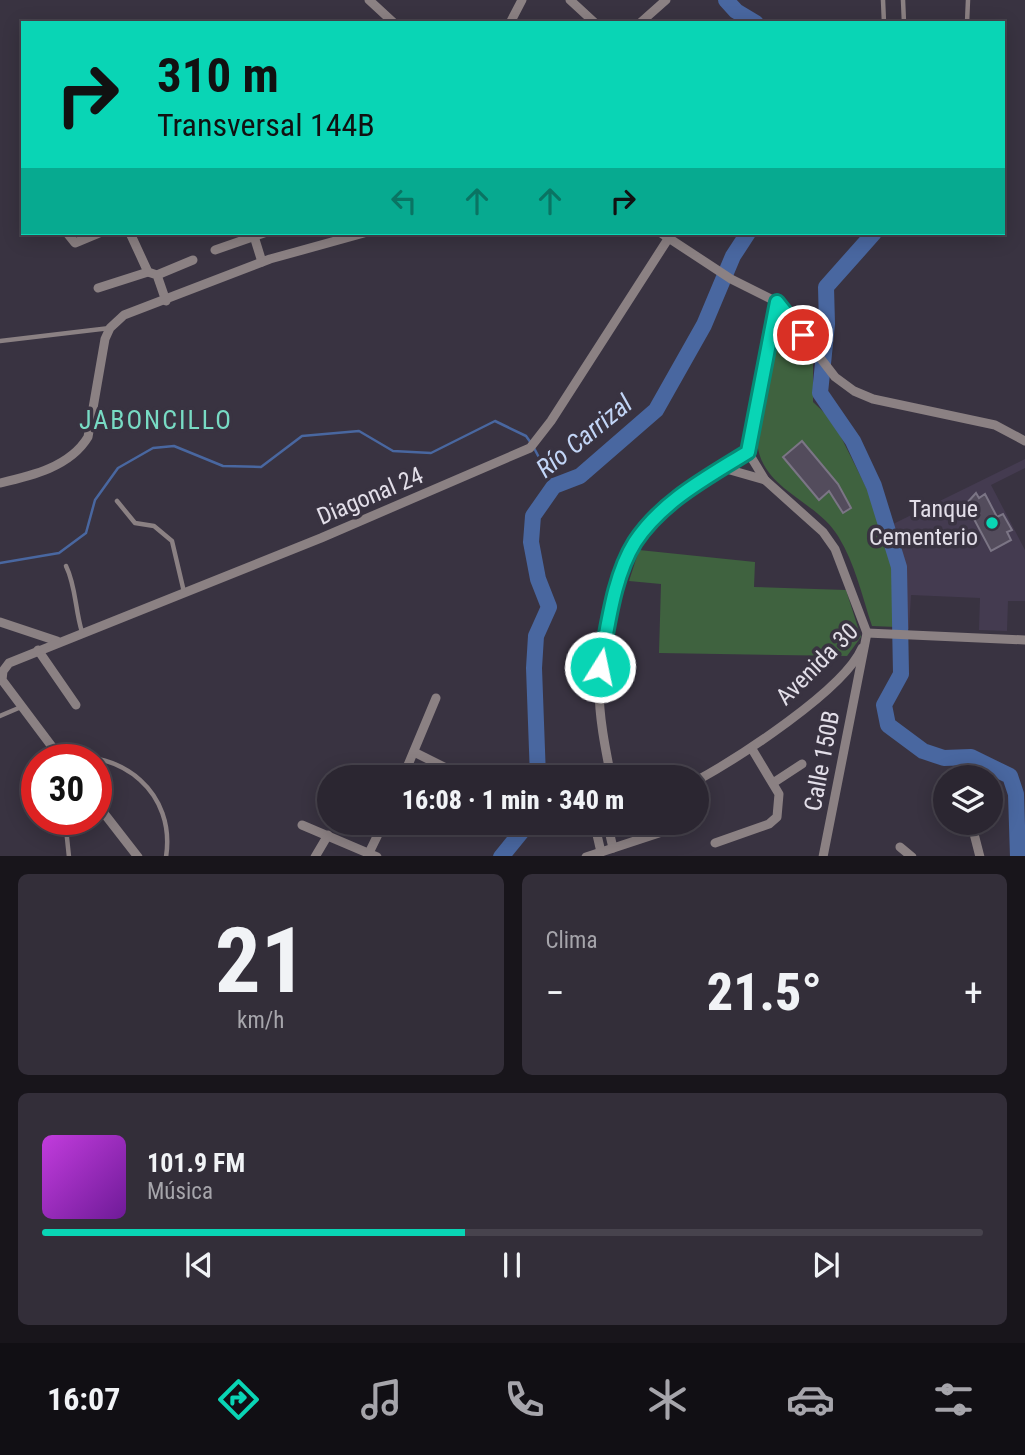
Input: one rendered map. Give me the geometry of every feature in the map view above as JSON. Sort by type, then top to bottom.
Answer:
[{"type":"street","points":[[369,0],[392,21]]},
{"type":"street","points":[[511,21],[522,0]]},
{"type":"street","points":[[570,0],[593,21]]},
{"type":"street","points":[[642,21],[666,0]]},
{"type":"street","points":[[69,235],[75,243],[94,235]]},
{"type":"street","points":[[131,235],[166,301]]},
{"type":"street","points":[[215,250],[252,235],[262,262]]},
{"type":"street","points":[[0,483],[38,475],[82,448],[88,437],[100,357],[110,328],[135,309],[166,301],[262,262],[357,235]]},
{"type":"street","points":[[664,236],[708,266],[777,302],[829,370],[854,391],[873,399],[995,425],[1023,438]]},
{"type":"street","name":"Diagonal 24","points":[[22,707],[2,680],[3,671],[9,663],[530,448],[551,421],[664,236]]},
{"type":"street","points":[[98,288],[193,260]]},
{"type":"street","points":[[777,302],[748,452],[765,480],[829,540],[842,561],[867,633]]},
{"type":"street","points":[[609,765],[603,731],[600,676],[606,634],[634,544],[657,516],[748,452]]},
{"type":"street","points":[[722,468],[765,480]]},
{"type":"street","points":[[0,622],[57,641]]},
{"type":"street","name":"Avenida 30","points":[[709,774],[752,749],[834,681],[858,657],[867,633],[1025,640]]},
{"type":"street","name":"Calle 150B","points":[[824,856],[867,633]]},
{"type":"street","points":[[38,650],[76,705]]},
{"type":"street","points":[[408,765],[436,698]]},
{"type":"street","points":[[22,707],[50,744]]},
{"type":"street","points":[[715,843],[769,824],[777,817],[780,802],[773,783],[752,749]]},
{"type":"street","points":[[414,751],[441,765]]},
{"type":"street","points":[[773,783],[802,764]]},
{"type":"street","points":[[112,823],[138,856]]},
{"type":"street","points":[[302,825],[317,831]]},
{"type":"street","points":[[315,856],[328,835],[371,855],[379,835]]},
{"type":"street","points":[[600,835],[608,851]]},
{"type":"street","points":[[586,856],[653,835]]},
{"type":"street","points":[[974,835],[979,856]]},
{"type":"street","points":[[900,847],[912,856]]},
{"type":"lane","points":[[883,0],[884,21]]},
{"type":"lane","points":[[903,0],[904,21]]},
{"type":"lane","points":[[967,21],[968,0]]},
{"type":"lane","points":[[0,341],[110,328]]},
{"type":"lane","points":[[117,501],[135,523],[154,526],[172,541],[184,592]]},
{"type":"lane","points":[[66,566],[73,580],[74,606],[82,632]]},
{"type":"lane","points":[[0,716],[22,707]]},
{"type":"lane","points":[[112,761],[127,767],[156,800],[167,834],[166,856]]},
{"type":"lane","points":[[67,835],[69,856]]},
{"type":"shaded area","points":[[1025,459],[1025,468],[991,485],[1025,550],[1025,601],[1008,601],[1007,631],[979,630],[980,598],[911,595],[909,629],[903,629],[902,558],[891,525]]},
{"type":"green space","points":[[787,320],[813,357],[813,402],[833,421],[875,505],[890,549],[896,627],[872,626],[854,568],[838,536],[816,512],[778,482],[760,457],[757,441],[779,325]]},
{"type":"green space","points":[[639,550],[755,562],[754,587],[846,590],[861,637],[847,656],[659,653],[661,584],[629,581]]},
{"type":"building","points":[[802,441],[838,484],[851,508],[843,513],[829,491],[819,500],[783,457]]},
{"type":"building","name":"Tanque Cementerio","points":[[976,493],[979,498],[985,494],[997,517],[1003,514],[1012,530],[1007,532],[1011,540],[991,551],[966,504]]},
{"type":"waterway","points":[[726,0],[736,11],[753,21]]},
{"type":"waterway","name":"Río Carrizal","points":[[538,765],[534,668],[536,636],[549,607],[538,579],[531,542],[533,516],[554,486],[580,476],[656,410],[704,325],[733,256],[747,235]]},
{"type":"waterway","points":[[872,235],[826,287],[827,324],[820,393],[853,441],[874,486],[899,567],[901,674],[884,705],[888,725],[923,751],[944,758],[971,757],[1010,776],[1016,794],[1018,856]]},
{"type":"waterway","points":[[0,563],[59,553],[86,533],[95,500],[118,468],[153,448],[174,446],[223,466],[261,467],[302,436],[359,431],[393,451],[431,453],[495,421],[526,436],[531,443]]},
{"type":"waterway","points":[[534,448],[554,486]]},
{"type":"waterway","name":"Río Carrizal","points":[[502,856],[519,835]]},
{"type":"place","name":"Tanque Cementerio","points":[[992,523]]},
{"type":"district","name":"JABONCILLO","points":[[156,420]]},
{"type":"route","points":[[600,667],[619,585],[630,551],[637,540],[657,516],[681,495],[748,452],[777,302],[803,335]]}]
